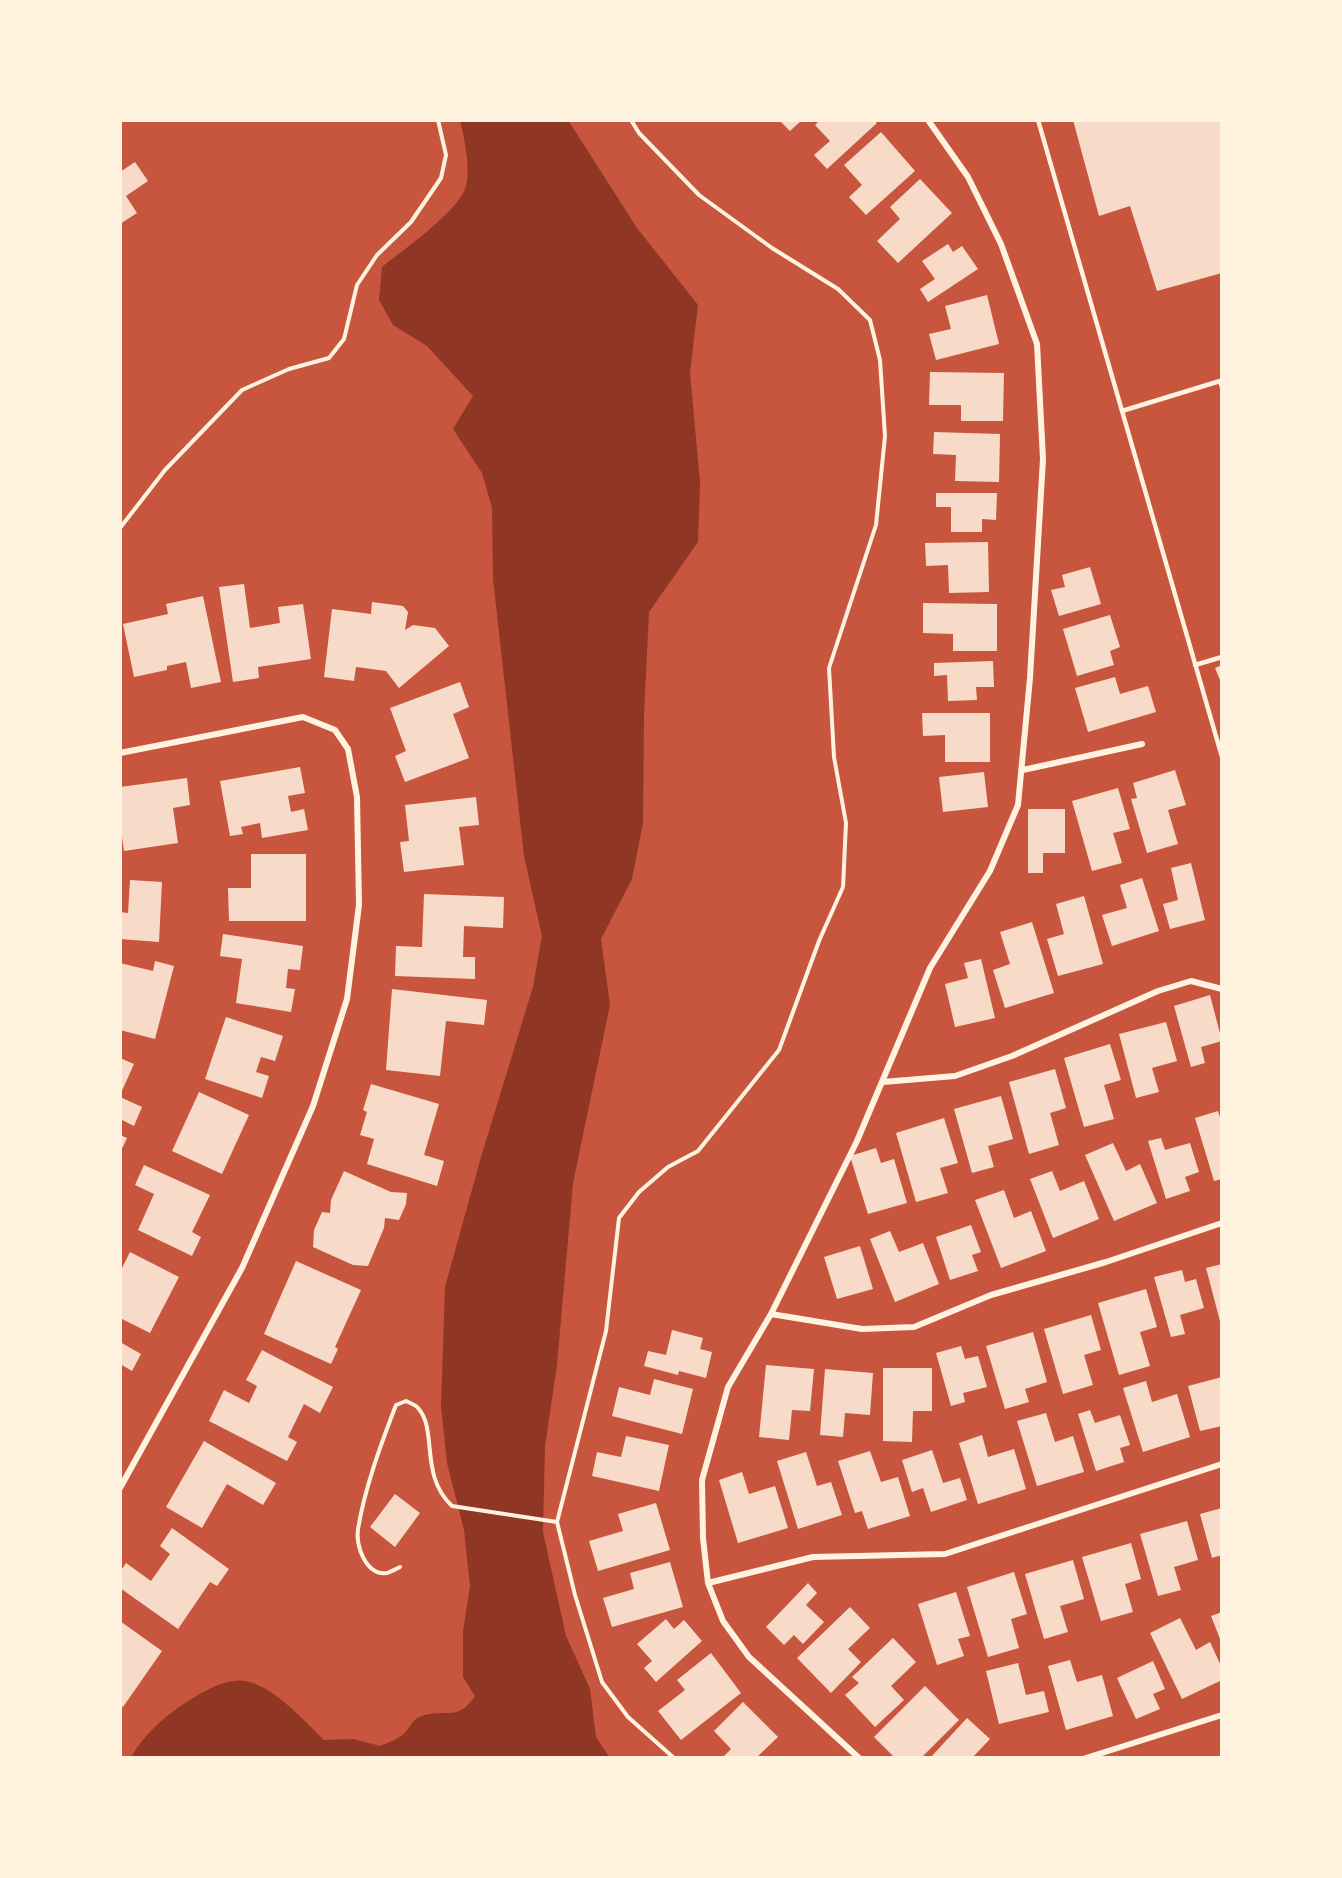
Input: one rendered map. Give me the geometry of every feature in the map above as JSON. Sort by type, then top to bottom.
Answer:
[{"type":"street","points":[[859,1758],[748,1657],[723,1621],[708,1582],[703,1538],[702,1480],[728,1387],[771,1314],[857,1141],[930,968],[990,871],[1017,805],[1023,770],[1043,459],[1037,344],[997,234],[968,177],[928,120]]},
{"type":"street","points":[[120,753],[303,717],[335,730],[348,749],[357,797],[358,905],[346,999],[313,1106],[242,1268],[120,1488]]},
{"type":"street","points":[[1023,770],[1142,744]]},
{"type":"street","points":[[883,1082],[955,1076],[1012,1056],[1158,991],[1191,981],[1222,989]]},
{"type":"street","points":[[771,1314],[862,1329],[914,1326],[991,1295],[1106,1262],[1222,1223]]},
{"type":"street","points":[[708,1582],[813,1557],[945,1554],[1222,1464]]},
{"type":"street","points":[[1086,1758],[1222,1715]]},
{"type":"lane","points":[[1038,120],[1222,758]]},
{"type":"lane","points":[[1122,411],[1220,381],[1222,387]]},
{"type":"lane","points":[[1195,665],[1222,657]]},
{"type":"path","points":[[120,528],[165,470],[242,390],[289,369],[329,358],[344,339],[357,285],[377,255],[411,222],[441,178],[446,155],[438,120]]},
{"type":"path","points":[[631,120],[639,133],[699,195],[772,248],[838,288],[870,320],[880,360],[885,436],[876,525],[829,668],[834,757],[846,823],[843,887],[819,941],[779,1050],[698,1151],[661,1173],[639,1192],[619,1218],[606,1331],[557,1522],[602,1682],[628,1717],[674,1758]]},
{"type":"path","points":[[400,1567],[386,1573],[372,1569],[361,1554],[357,1531],[385,1433],[396,1405],[406,1401],[418,1408],[425,1420],[430,1462],[439,1494],[452,1506],[557,1522]]},
{"type":"shaded area","points":[[460,120],[568,120],[637,228],[698,305],[690,373],[700,482],[698,542],[649,612],[644,715],[643,823],[632,879],[601,939],[610,1005],[573,1183],[557,1365],[545,1446],[543,1532],[566,1636],[590,1689],[596,1737],[610,1758],[131,1758],[147,1736],[175,1710],[206,1690],[233,1681],[245,1681],[270,1692],[283,1701],[324,1740],[354,1739],[380,1746],[399,1738],[420,1716],[433,1713],[453,1713],[463,1709],[475,1696],[463,1677],[463,1631],[470,1586],[464,1530],[447,1463],[441,1406],[445,1287],[481,1157],[533,987],[542,936],[524,856],[493,579],[492,508],[482,473],[453,429],[473,396],[427,346],[393,325],[379,300],[382,267],[440,220],[465,189],[468,164]]},
{"type":"building","points":[[779,120],[802,120],[790,131]]},
{"type":"building","points":[[820,120],[874,120],[877,123],[827,169],[814,155],[830,141],[815,125]]},
{"type":"building","points":[[1073,120],[1222,120],[1222,273],[1157,291],[1130,206],[1099,216]]},
{"type":"building","points":[[881,132],[915,171],[866,215],[849,197],[862,185],[844,165]]},
{"type":"building","points":[[135,162],[148,181],[126,196],[137,213],[120,224],[120,172]]},
{"type":"building","points":[[920,179],[952,213],[898,263],[877,241],[900,219],[890,207]]},
{"type":"building","points":[[948,244],[953,252],[962,246],[978,269],[928,302],[920,289],[935,279],[922,261]]},
{"type":"building","points":[[987,295],[999,344],[936,360],[929,334],[951,329],[945,306]]},
{"type":"building","points":[[930,372],[1004,373],[1003,421],[961,421],[961,405],[929,405]]},
{"type":"building","points":[[934,432],[1000,434],[999,482],[955,481],[956,455],[933,454]]},
{"type":"building","points":[[936,493],[997,493],[996,520],[982,519],[982,532],[951,532],[951,507],[936,507]]},
{"type":"building","points":[[988,542],[989,592],[949,593],[948,565],[926,566],[925,543]]},
{"type":"building","points":[[1090,567],[1101,604],[1059,616],[1051,590],[1065,587],[1062,575]]},
{"type":"building","points":[[244,584],[250,628],[280,623],[278,607],[303,604],[311,659],[258,667],[259,678],[233,682],[219,587]]},
{"type":"building","points":[[203,596],[221,682],[191,688],[186,662],[167,666],[167,670],[134,677],[123,624],[168,614],[166,604]]},
{"type":"building","points":[[372,602],[403,606],[408,612],[405,630],[413,625],[435,628],[449,646],[399,688],[386,671],[356,667],[354,681],[324,677],[332,609],[371,614]]},
{"type":"building","points":[[923,603],[997,604],[997,651],[953,651],[953,634],[923,633]]},
{"type":"building","points":[[1110,615],[1120,647],[1110,651],[1114,665],[1077,676],[1063,629]]},
{"type":"building","points":[[993,661],[994,687],[976,687],[977,700],[948,701],[947,675],[934,676],[934,663]]},
{"type":"building","points":[[1222,665],[1222,685],[1215,668]]},
{"type":"building","points":[[1115,677],[1120,694],[1148,686],[1156,712],[1088,732],[1075,688]]},
{"type":"building","points":[[460,682],[469,707],[453,714],[469,758],[405,782],[395,756],[406,751],[390,708]]},
{"type":"building","points":[[922,713],[990,713],[990,762],[945,762],[945,735],[923,736]]},
{"type":"building","points":[[300,767],[305,793],[288,796],[291,812],[304,809],[308,830],[262,838],[260,823],[241,827],[243,834],[230,836],[220,781]]},
{"type":"building","points":[[1175,770],[1186,805],[1168,810],[1178,844],[1147,853],[1131,799],[1137,798],[1133,783]]},
{"type":"building","points":[[984,772],[988,807],[943,812],[939,777]]},
{"type":"building","points":[[187,778],[190,805],[173,808],[178,843],[124,851],[120,823],[120,787]]},
{"type":"building","points":[[1118,788],[1130,829],[1113,833],[1122,863],[1092,871],[1072,801]]},
{"type":"building","points":[[476,797],[479,825],[459,827],[464,865],[404,872],[400,842],[409,841],[405,805]]},
{"type":"building","points":[[1028,809],[1065,809],[1065,853],[1043,853],[1043,873],[1028,873]]},
{"type":"building","points":[[251,854],[306,854],[306,921],[229,921],[228,888],[251,888]]},
{"type":"building","points":[[1191,863],[1205,920],[1170,929],[1163,904],[1178,900],[1171,868]]},
{"type":"building","points":[[1142,878],[1159,931],[1112,946],[1102,915],[1127,908],[1120,885]]},
{"type":"building","points":[[130,880],[162,882],[159,942],[120,939],[120,912],[128,913]]},
{"type":"building","points":[[424,894],[504,897],[503,928],[464,926],[463,957],[475,957],[475,979],[395,976],[396,946],[422,947]]},
{"type":"building","points":[[1084,896],[1103,964],[1058,976],[1047,939],[1064,934],[1056,904]]},
{"type":"building","points":[[1032,922],[1054,993],[1005,1008],[993,970],[1010,964],[1000,932]]},
{"type":"building","points":[[223,934],[303,946],[300,970],[288,969],[286,988],[295,989],[291,1012],[236,1003],[242,959],[220,956]]},
{"type":"building","points":[[981,959],[995,1018],[955,1027],[945,984],[968,978],[964,963]]},
{"type":"building","points":[[155,961],[174,966],[155,1039],[120,1030],[120,963],[153,971]]},
{"type":"building","points":[[392,989],[487,1000],[484,1025],[446,1021],[440,1076],[386,1070]]},
{"type":"building","points":[[1210,995],[1222,1041],[1201,1047],[1205,1063],[1191,1067],[1174,1006]]},
{"type":"building","points":[[226,1017],[283,1036],[275,1061],[261,1057],[256,1072],[269,1076],[262,1098],[205,1079]]},
{"type":"building","points":[[1166,1022],[1177,1061],[1152,1068],[1159,1092],[1136,1098],[1119,1034]]},
{"type":"building","points":[[1110,1044],[1121,1080],[1104,1085],[1114,1119],[1084,1127],[1064,1058]]},
{"type":"building","points":[[120,1058],[134,1064],[120,1095]]},
{"type":"building","points":[[1055,1069],[1066,1108],[1050,1113],[1059,1145],[1029,1154],[1009,1082]]},
{"type":"building","points":[[371,1084],[439,1104],[424,1155],[444,1161],[437,1186],[367,1164],[374,1139],[360,1135],[367,1112],[363,1110]]},
{"type":"building","points":[[199,1092],[249,1115],[222,1174],[172,1151]]},
{"type":"building","points":[[1001,1096],[1013,1139],[988,1146],[994,1167],[972,1173],[954,1109]]},
{"type":"building","points":[[120,1097],[142,1107],[134,1126],[120,1119]]},
{"type":"building","points":[[1218,1111],[1222,1124],[1222,1179],[1214,1181],[1195,1118]]},
{"type":"building","points":[[944,1118],[958,1163],[940,1168],[948,1193],[916,1202],[896,1133]]},
{"type":"building","points":[[120,1135],[127,1138],[120,1153]]},
{"type":"building","points":[[1161,1138],[1165,1150],[1190,1143],[1199,1172],[1185,1177],[1190,1191],[1166,1199],[1148,1141]]},
{"type":"building","points":[[1113,1143],[1126,1171],[1140,1164],[1157,1203],[1114,1221],[1085,1155]]},
{"type":"building","points":[[876,1148],[881,1163],[894,1159],[907,1203],[868,1214],[850,1156]]},
{"type":"building","points":[[144,1165],[210,1195],[192,1232],[201,1237],[192,1256],[138,1230],[154,1194],[135,1185]]},
{"type":"building","points":[[344,1171],[391,1192],[407,1193],[406,1204],[399,1220],[385,1218],[384,1228],[368,1266],[353,1265],[313,1247],[314,1230],[322,1212],[330,1213],[331,1200]]},
{"type":"building","points":[[1052,1171],[1060,1191],[1084,1181],[1099,1219],[1053,1238],[1030,1179]]},
{"type":"building","points":[[1004,1190],[1014,1218],[1031,1211],[1046,1251],[1001,1268],[975,1200]]},
{"type":"building","points":[[971,1225],[981,1252],[972,1255],[978,1271],[950,1280],[936,1237]]},
{"type":"building","points":[[890,1231],[899,1252],[923,1243],[939,1284],[895,1302],[870,1239]]},
{"type":"building","points":[[860,1246],[873,1289],[837,1299],[824,1257]]},
{"type":"building","points":[[130,1252],[179,1277],[150,1333],[120,1318],[120,1272]]},
{"type":"building","points":[[296,1261],[361,1290],[335,1347],[338,1349],[331,1364],[264,1334]]},
{"type":"building","points":[[1222,1264],[1222,1325],[1221,1325],[1206,1268]]},
{"type":"building","points":[[1182,1270],[1185,1282],[1196,1279],[1204,1308],[1180,1315],[1185,1334],[1171,1337],[1154,1277]]},
{"type":"building","points":[[1146,1289],[1157,1327],[1140,1332],[1150,1366],[1119,1375],[1098,1303]]},
{"type":"building","points":[[1091,1315],[1101,1350],[1084,1355],[1093,1385],[1063,1394],[1044,1329]]},
{"type":"building","points":[[672,1330],[703,1338],[700,1349],[712,1352],[706,1378],[679,1371],[678,1375],[644,1366],[648,1351],[666,1355]]},
{"type":"building","points":[[1033,1332],[1047,1382],[1025,1389],[1029,1402],[1005,1409],[986,1346]]},
{"type":"building","points":[[120,1342],[141,1354],[132,1371],[120,1364]]},
{"type":"building","points":[[961,1346],[965,1359],[978,1356],[987,1387],[963,1393],[965,1402],[951,1406],[936,1353]]},
{"type":"building","points":[[262,1350],[333,1387],[320,1413],[304,1404],[288,1437],[297,1442],[287,1461],[209,1421],[224,1390],[249,1403],[257,1386],[246,1380]]},
{"type":"building","points":[[766,1365],[814,1369],[810,1411],[792,1410],[789,1440],[759,1437]]},
{"type":"building","points":[[883,1368],[932,1368],[932,1411],[913,1411],[912,1442],[883,1441]]},
{"type":"building","points":[[825,1369],[873,1373],[870,1415],[845,1413],[843,1437],[820,1435]]},
{"type":"building","points":[[1222,1377],[1222,1426],[1200,1431],[1188,1386]]},
{"type":"building","points":[[654,1379],[693,1389],[682,1434],[612,1416],[619,1387],[650,1395]]},
{"type":"building","points":[[1146,1381],[1152,1402],[1177,1394],[1190,1437],[1143,1452],[1123,1388]]},
{"type":"building","points":[[1090,1410],[1095,1423],[1120,1415],[1130,1445],[1120,1448],[1124,1462],[1096,1471],[1078,1414]]},
{"type":"building","points":[[1046,1413],[1055,1442],[1073,1436],[1084,1472],[1037,1486],[1017,1421]]},
{"type":"building","points":[[982,1435],[988,1457],[1014,1449],[1026,1489],[978,1504],[959,1443]]},
{"type":"building","points":[[626,1436],[669,1445],[659,1491],[592,1476],[597,1452],[621,1457]]},
{"type":"building","points":[[204,1441],[276,1483],[263,1505],[227,1484],[202,1528],[166,1507]]},
{"type":"building","points":[[932,1450],[943,1483],[960,1478],[967,1500],[931,1512],[923,1488],[912,1492],[902,1460]]},
{"type":"building","points":[[870,1451],[881,1482],[898,1477],[910,1516],[868,1529],[862,1511],[855,1513],[838,1461]]},
{"type":"building","points":[[806,1452],[817,1486],[831,1482],[842,1515],[798,1529],[777,1461]]},
{"type":"building","points":[[742,1472],[749,1494],[775,1486],[788,1528],[738,1543],[719,1480]]},
{"type":"building","points":[[395,1494],[420,1513],[395,1547],[370,1527]]},
{"type":"building","points":[[656,1503],[670,1550],[598,1571],[589,1541],[623,1531],[618,1514]]},
{"type":"building","points":[[1222,1508],[1222,1555],[1212,1558],[1200,1514]]},
{"type":"building","points":[[1187,1521],[1198,1560],[1174,1567],[1181,1590],[1158,1596],[1140,1534]]},
{"type":"building","points":[[172,1528],[229,1569],[217,1586],[210,1582],[178,1629],[120,1588],[120,1572],[126,1563],[151,1581],[170,1554],[160,1546]]},
{"type":"building","points":[[1131,1543],[1141,1579],[1125,1584],[1133,1612],[1101,1621],[1082,1557]]},
{"type":"building","points":[[1073,1560],[1084,1599],[1060,1606],[1068,1632],[1044,1639],[1025,1574]]},
{"type":"building","points":[[670,1562],[683,1607],[612,1627],[603,1598],[634,1589],[630,1573]]},
{"type":"building","points":[[1014,1572],[1027,1614],[1011,1619],[1019,1648],[988,1657],[967,1587]]},
{"type":"building","points":[[808,1583],[817,1593],[806,1605],[824,1622],[803,1644],[794,1635],[784,1645],[766,1627]]},
{"type":"building","points":[[956,1592],[970,1636],[958,1639],[964,1656],[937,1665],[918,1604]]},
{"type":"building","points":[[850,1607],[870,1628],[848,1649],[861,1662],[831,1693],[797,1658]]},
{"type":"building","points":[[1222,1612],[1222,1644],[1211,1616]]},
{"type":"building","points":[[1180,1618],[1196,1650],[1210,1642],[1222,1668],[1222,1680],[1182,1699],[1150,1633]]},
{"type":"building","points":[[666,1619],[674,1629],[684,1620],[702,1641],[656,1682],[644,1668],[652,1661],[637,1644]]},
{"type":"building","points":[[120,1621],[162,1651],[123,1707],[120,1704]]},
{"type":"building","points":[[893,1638],[916,1662],[891,1686],[904,1700],[875,1727],[845,1695],[859,1683],[852,1677]]},
{"type":"building","points":[[711,1653],[741,1693],[681,1740],[658,1711],[685,1690],[677,1680]]},
{"type":"building","points":[[1070,1660],[1077,1682],[1102,1675],[1113,1716],[1066,1730],[1048,1666]]},
{"type":"building","points":[[1153,1661],[1165,1689],[1153,1694],[1160,1709],[1136,1719],[1117,1678]]},
{"type":"building","points":[[1018,1663],[1026,1695],[1044,1691],[1049,1712],[999,1724],[986,1671]]},
{"type":"building","points":[[925,1686],[959,1720],[921,1758],[895,1758],[874,1737]]},
{"type":"building","points":[[743,1702],[778,1737],[756,1758],[722,1758],[731,1749],[714,1731]]},
{"type":"building","points":[[967,1718],[990,1739],[972,1758],[930,1758]]}]
